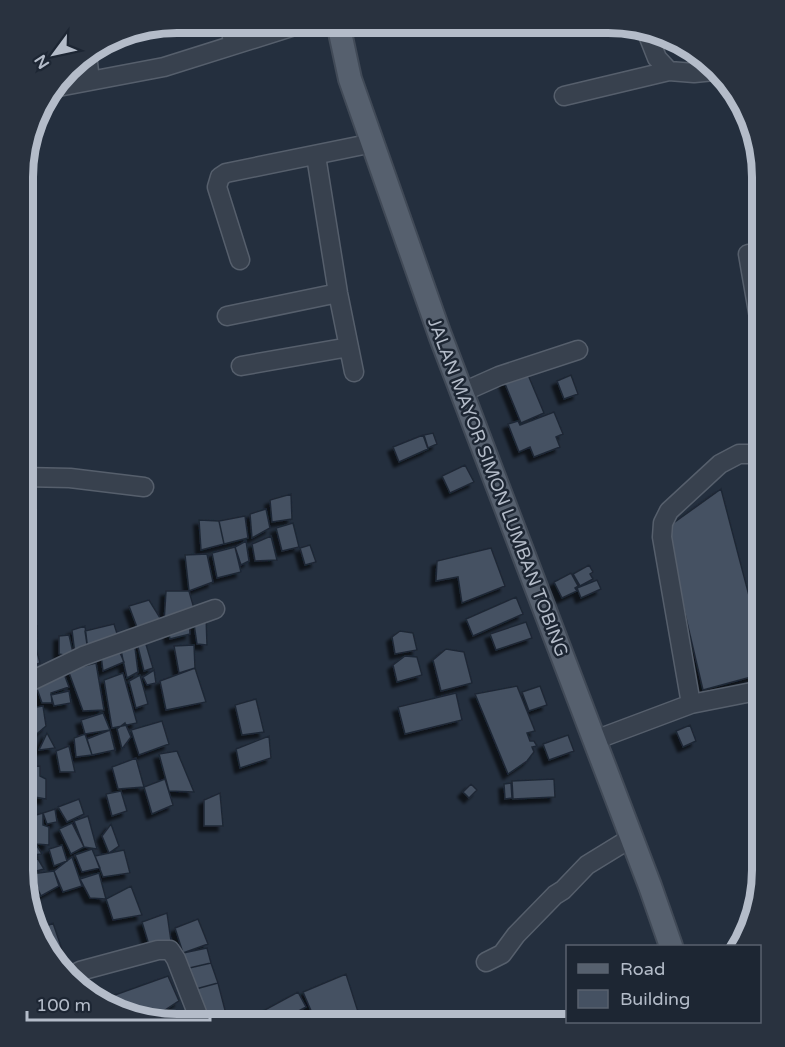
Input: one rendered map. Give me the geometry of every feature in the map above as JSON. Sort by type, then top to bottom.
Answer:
[{"type":"main road","name":"JALAN MAYOR SIMON LUMBAN TOBING","points":[[340,33],[350,79],[440,335],[671,945]]},
{"type":"street","points":[[231,33],[233,44]]},
{"type":"street","points":[[66,86],[164,67],[270,33]]},
{"type":"street","points":[[650,40],[657,58],[669,71]]},
{"type":"street","points":[[88,64],[90,81]]},
{"type":"street","points":[[564,96],[669,71],[706,72]]},
{"type":"street","points":[[240,260],[217,187],[220,177],[226,173],[372,143]]},
{"type":"street","points":[[316,156],[338,293],[354,372]]},
{"type":"street","points":[[748,254],[752,277]]},
{"type":"street","points":[[227,316],[338,293]]},
{"type":"street","points":[[241,366],[349,347]]},
{"type":"street","points":[[463,392],[499,376],[578,350]]},
{"type":"street","points":[[691,704],[662,537],[663,523],[669,511],[720,464],[739,454],[752,454]]},
{"type":"street","points":[[33,477],[70,478],[144,487]]},
{"type":"street","points":[[33,680],[83,656],[215,609]]},
{"type":"street","points":[[595,740],[691,704],[752,692]]},
{"type":"street","points":[[486,962],[502,954],[516,935],[586,865],[631,838]]},
{"type":"street","points":[[80,971],[158,950],[170,950],[176,959],[197,1014]]},
{"type":"building","points":[[526,370],[544,413],[521,423],[503,379]]},
{"type":"building","points":[[571,375],[578,394],[564,399],[557,381]]},
{"type":"building","points":[[554,412],[563,434],[556,437],[560,447],[534,457],[530,447],[519,452],[508,424],[518,421],[520,425]]},
{"type":"building","points":[[433,433],[437,444],[428,448],[424,435]]},
{"type":"building","points":[[423,435],[428,449],[399,462],[393,447]]},
{"type":"building","points":[[465,465],[474,482],[450,493],[442,476]]},
{"type":"building","points":[[721,489],[752,607],[752,677],[703,690],[665,529]]},
{"type":"building","points":[[291,494],[292,519],[272,522],[270,500]]},
{"type":"building","points":[[266,509],[270,528],[252,538],[250,514]]},
{"type":"building","points":[[245,516],[248,538],[224,544],[219,521]]},
{"type":"building","points":[[199,520],[219,521],[224,544],[201,550]]},
{"type":"building","points":[[293,523],[299,547],[282,551],[276,528]]},
{"type":"building","points":[[271,536],[277,560],[255,561],[252,544]]},
{"type":"building","points":[[246,541],[249,561],[241,565],[235,547]]},
{"type":"building","points":[[310,545],[316,562],[305,565],[300,548]]},
{"type":"building","points":[[235,547],[241,572],[217,578],[212,553]]},
{"type":"building","points":[[491,548],[505,586],[462,603],[458,577],[436,581],[437,561]]},
{"type":"building","points":[[207,554],[213,582],[189,591],[185,555]]},
{"type":"building","points":[[589,565],[593,572],[590,574],[593,579],[580,586],[573,574]]},
{"type":"building","points":[[571,573],[578,586],[575,588],[577,591],[562,598],[554,582]]},
{"type":"building","points":[[597,580],[601,589],[581,598],[577,588]]},
{"type":"building","points":[[166,591],[189,591],[195,612],[164,623]]},
{"type":"building","points":[[516,597],[523,614],[473,636],[466,619]]},
{"type":"building","points":[[149,600],[162,621],[138,630],[129,606]]},
{"type":"building","points":[[206,616],[207,645],[197,644],[194,624]]},
{"type":"building","points":[[189,618],[190,634],[170,639],[167,626]]},
{"type":"building","points":[[526,622],[532,638],[496,650],[490,634]]},
{"type":"building","points":[[114,624],[119,640],[88,651],[85,631]]},
{"type":"building","points":[[37,626],[36,648],[40,663],[33,665],[33,627]]},
{"type":"building","points":[[85,626],[88,651],[75,654],[72,630]]},
{"type":"building","points":[[400,631],[413,633],[417,650],[395,654],[392,637]]},
{"type":"building","points":[[69,635],[74,657],[59,654],[59,636]]},
{"type":"building","points":[[134,640],[138,672],[127,678],[120,646]]},
{"type":"building","points":[[145,641],[153,668],[144,671],[137,643]]},
{"type":"building","points":[[194,645],[195,668],[179,673],[174,646]]},
{"type":"building","points":[[118,648],[124,662],[103,671],[101,655]]},
{"type":"building","points":[[446,649],[464,652],[472,683],[441,691],[433,660]]},
{"type":"building","points":[[405,656],[417,657],[422,675],[397,682],[393,665]]},
{"type":"building","points":[[96,663],[104,710],[83,711],[68,670]]},
{"type":"building","points":[[195,668],[206,702],[166,710],[160,681]]},
{"type":"building","points":[[154,670],[156,683],[147,685],[143,677]]},
{"type":"building","points":[[63,671],[69,687],[51,693],[52,703],[42,703],[35,683]]},
{"type":"building","points":[[123,673],[137,723],[112,728],[104,680]]},
{"type":"building","points":[[140,675],[148,704],[136,708],[129,681]]},
{"type":"building","points":[[517,686],[535,731],[527,733],[530,741],[534,741],[537,746],[532,747],[534,752],[527,761],[508,774],[475,694]]},
{"type":"building","points":[[540,686],[547,705],[529,711],[522,692]]},
{"type":"building","points":[[69,691],[71,703],[54,706],[51,695]]},
{"type":"building","points":[[456,693],[462,720],[405,734],[398,707]]},
{"type":"building","points":[[256,699],[264,732],[242,735],[235,705]]},
{"type":"building","points":[[43,706],[46,726],[33,737],[33,708]]},
{"type":"building","points":[[103,713],[110,730],[85,734],[81,720]]},
{"type":"building","points":[[162,721],[169,744],[139,755],[131,730]]},
{"type":"building","points":[[125,723],[131,737],[122,749],[117,729]]},
{"type":"building","points":[[690,725],[696,741],[683,747],[676,731]]},
{"type":"building","points":[[110,730],[115,750],[92,755],[87,739]]},
{"type":"building","points":[[47,733],[55,748],[39,750]]},
{"type":"building","points":[[85,734],[92,755],[76,757],[74,738]]},
{"type":"building","points":[[568,735],[574,751],[549,760],[543,744]]},
{"type":"building","points":[[269,736],[271,758],[240,768],[236,749]]},
{"type":"building","points":[[69,746],[75,772],[60,772],[56,751]]},
{"type":"building","points":[[33,750],[36,750],[36,764],[33,764]]},
{"type":"building","points":[[177,751],[194,792],[169,791],[159,754]]},
{"type":"building","points":[[136,758],[144,787],[118,789],[112,767]]},
{"type":"building","points":[[40,766],[40,776],[46,779],[46,799],[33,797],[33,767]]},
{"type":"building","points":[[165,779],[173,805],[152,814],[144,787]]},
{"type":"building","points":[[554,779],[555,797],[513,799],[512,781]]},
{"type":"building","points":[[511,783],[512,798],[505,799],[504,784]]},
{"type":"building","points":[[471,784],[477,790],[469,798],[463,792]]},
{"type":"building","points":[[121,791],[127,811],[112,816],[106,794]]},
{"type":"building","points":[[220,793],[223,826],[204,826],[204,800]]},
{"type":"building","points":[[79,799],[84,814],[67,822],[58,807]]},
{"type":"building","points":[[55,809],[57,822],[47,824],[43,813]]},
{"type":"building","points":[[43,813],[43,825],[49,827],[49,845],[36,844],[33,816]]},
{"type":"building","points":[[88,816],[97,849],[84,847],[74,821]]},
{"type":"building","points":[[72,823],[84,847],[71,854],[59,829]]},
{"type":"building","points":[[111,824],[119,846],[109,853],[102,836]]},
{"type":"building","points":[[33,839],[42,854],[33,855]]},
{"type":"building","points":[[62,845],[67,861],[54,866],[49,849]]},
{"type":"building","points":[[92,849],[100,868],[82,872],[75,855]]},
{"type":"building","points":[[124,850],[130,873],[103,877],[95,856]]},
{"type":"building","points":[[72,857],[82,886],[63,892],[54,871]]},
{"type":"building","points":[[38,859],[44,869],[33,872],[33,860]]},
{"type":"building","points":[[54,871],[59,886],[41,896],[33,874]]},
{"type":"building","points":[[99,873],[106,899],[90,898],[80,879]]},
{"type":"building","points":[[34,880],[41,896],[36,897]]},
{"type":"building","points":[[131,886],[142,915],[113,920],[106,899]]},
{"type":"building","points":[[167,913],[171,941],[149,945],[142,922]]},
{"type":"building","points":[[198,919],[208,944],[183,953],[175,928]]},
{"type":"building","points":[[53,923],[66,962],[57,950],[45,927]]},
{"type":"building","points":[[207,948],[211,963],[185,969],[183,953]]},
{"type":"building","points":[[211,963],[218,983],[192,990],[185,969]]},
{"type":"building","points":[[346,974],[359,1014],[312,1014],[303,992]]},
{"type":"building","points":[[168,976],[179,1001],[158,1013],[140,1009],[109,997]]},
{"type":"building","points":[[218,983],[226,1014],[204,1014],[192,990]]},
{"type":"building","points":[[298,992],[306,1007],[293,1014],[262,1014],[261,1012]]}]
